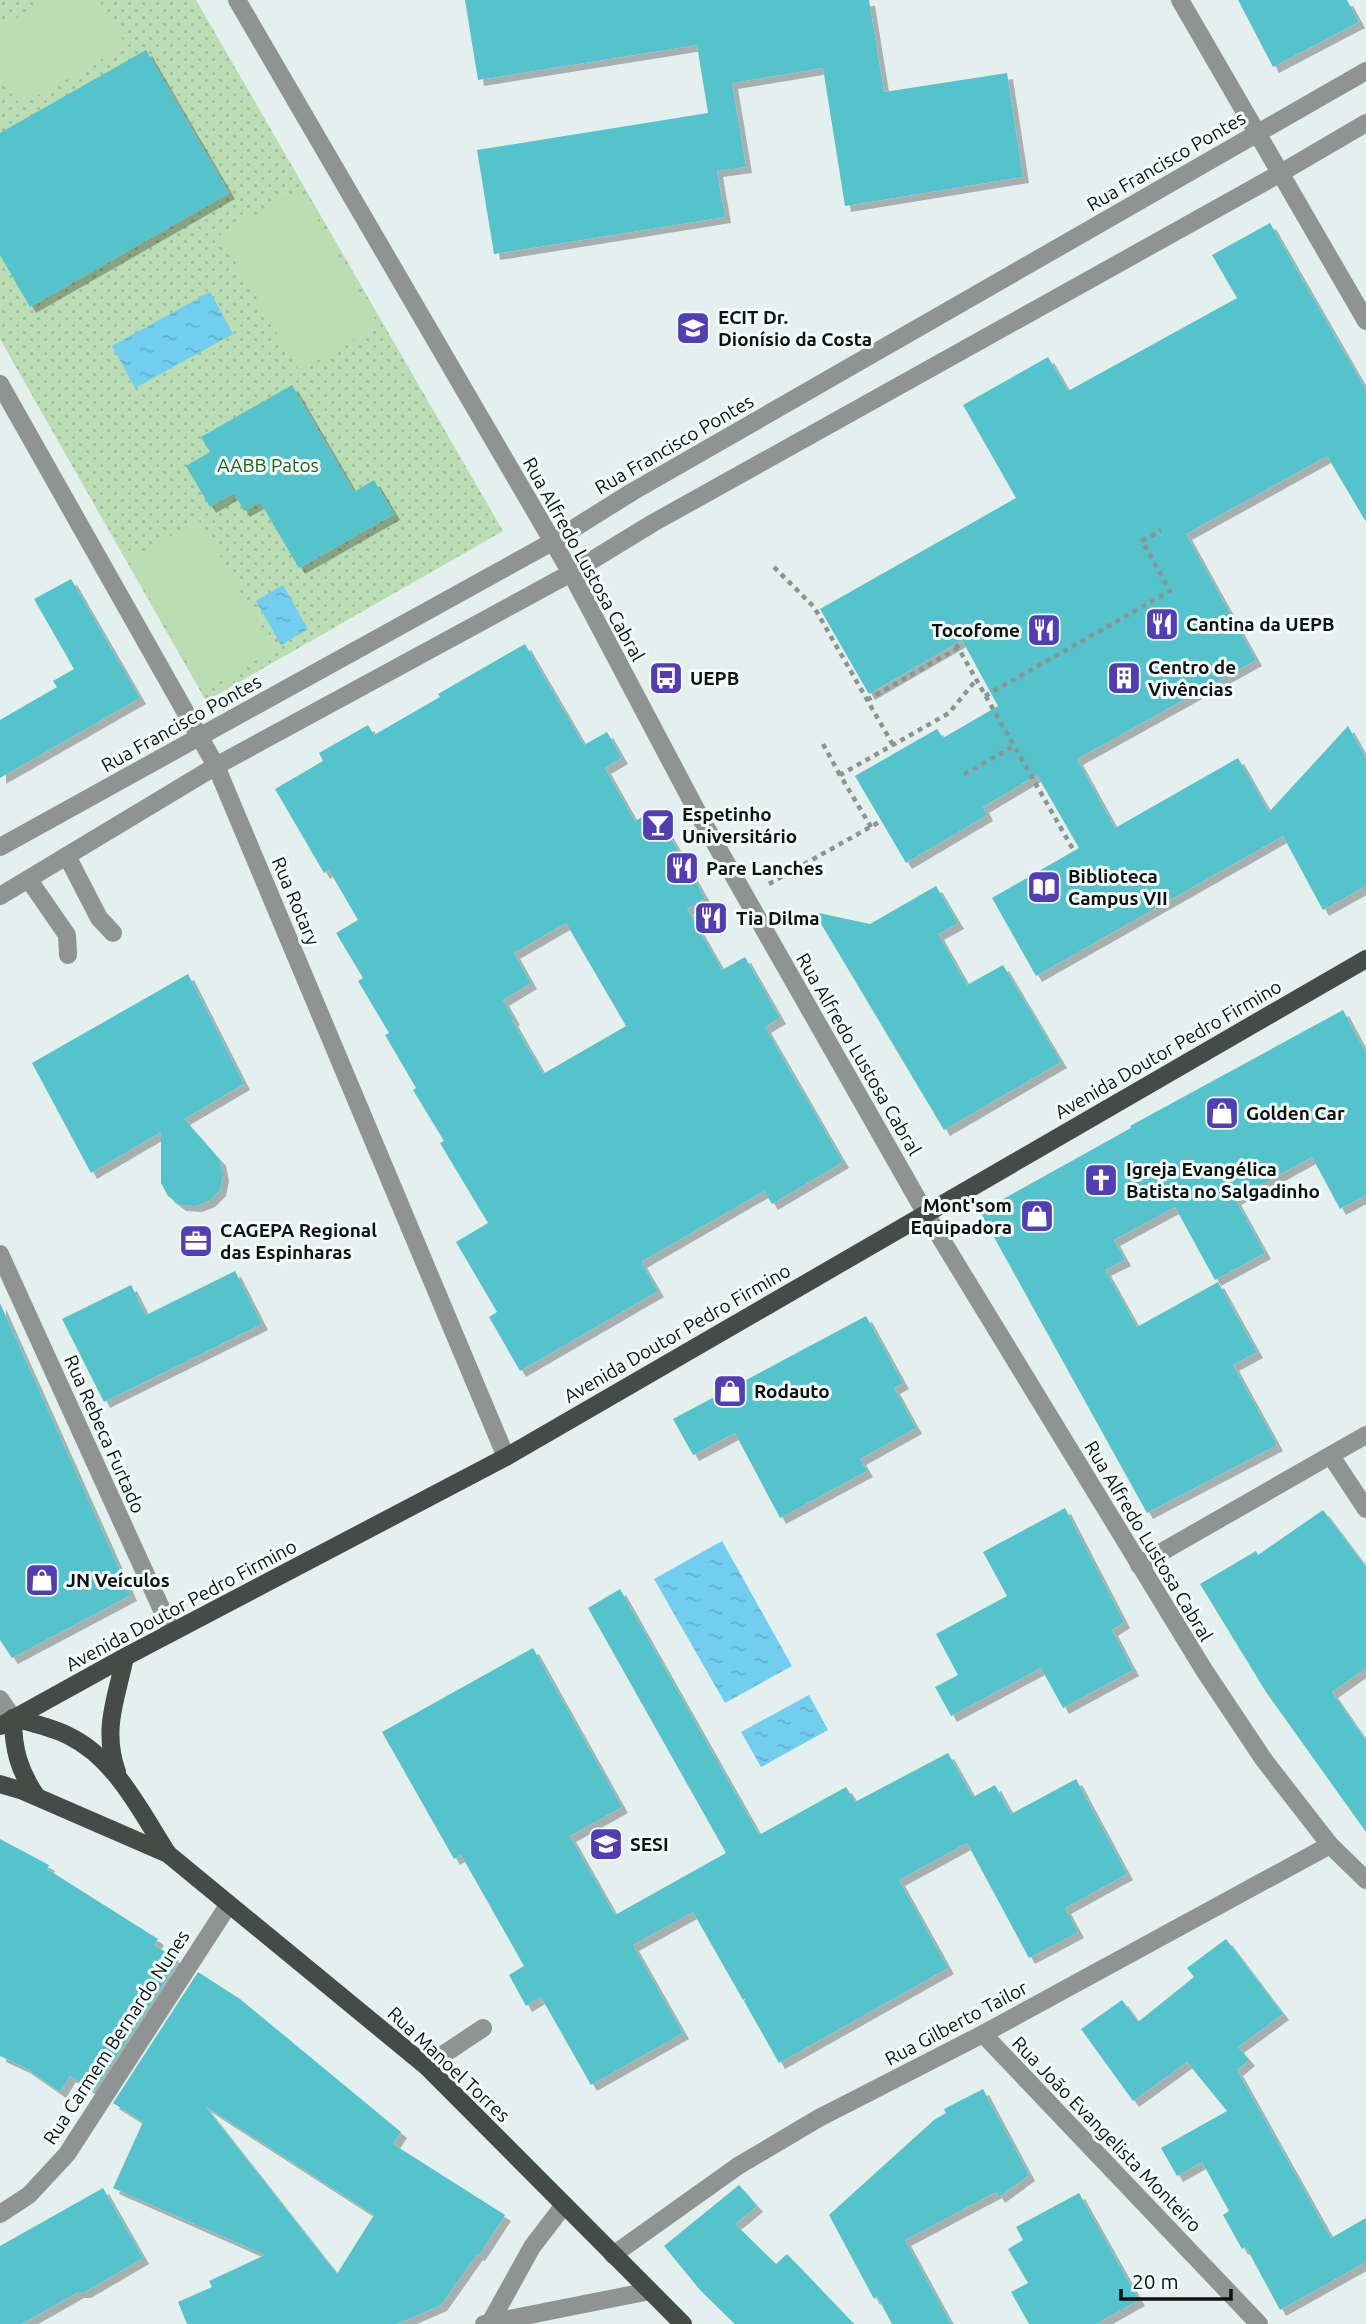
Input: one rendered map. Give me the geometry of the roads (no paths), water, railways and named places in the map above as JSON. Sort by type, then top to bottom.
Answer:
[{"type":"main road","name":"Avenida Doutor Pedro Firmino","points":[[6,1722],[506,1457],[1366,959]]},
{"type":"main road","points":[[120,1779],[109,1746],[109,1726],[125,1657]]},
{"type":"main road","points":[[6,1722],[18,1765],[37,1797]]},
{"type":"main road","name":"Rua Manoel Torres","points":[[6,1722],[51,1728],[94,1752],[120,1779],[168,1854]]},
{"type":"main road","name":"Rua Manoel Torres","points":[[0,1784],[37,1797],[168,1854],[426,2066],[683,2324]]},
{"type":"street","name":"Rua Alfredo Lustosa Cabral","points":[[237,0],[571,573],[699,815],[926,1214],[1204,1670],[1264,1760],[1330,1845],[1366,1880]]},
{"type":"street","points":[[1180,0],[1366,321]]},
{"type":"street","name":"Rua Francisco Pontes","points":[[0,847],[552,542],[644,485],[1366,71]]},
{"type":"street","points":[[0,896],[216,766],[571,573],[665,517],[1279,174],[1366,122]]},
{"type":"street","name":"Rua Rotary","points":[[0,384],[216,766],[506,1457]]},
{"type":"street","points":[[67,856],[99,918],[113,933]]},
{"type":"street","points":[[29,880],[67,935],[68,956]]},
{"type":"street","name":"Rua Rebeca Furtado","points":[[0,1254],[172,1632]]},
{"type":"street","points":[[1139,1565],[1366,1435]]},
{"type":"street","points":[[1331,1456],[1366,1509]]},
{"type":"street","points":[[0,1699],[6,1722]]},
{"type":"street","name":"Rua Gilberto Tailor","points":[[613,2255],[738,2166],[818,2118],[983,2034],[1330,1845]]},
{"type":"street","name":"Rua Carmem Bernardo Nunes","points":[[0,2214],[29,2194],[67,2154],[229,1904]]},
{"type":"street","points":[[426,2066],[483,2028]]},
{"type":"street","name":"Rua João Evangelista Monteiro","points":[[983,2034],[1259,2324]]},
{"type":"street","points":[[487,2323],[532,2248],[564,2205]]},
{"type":"street","points":[[487,2323],[650,2291]]},
{"type":"water","points":[[210,292],[233,334],[135,388],[112,346]]},
{"type":"water","points":[[283,585],[308,629],[281,645],[256,601]]},
{"type":"water","points":[[722,1541],[792,1666],[725,1703],[654,1579]]},
{"type":"water","points":[[809,1695],[828,1730],[761,1767],[741,1732]]},
{"type":"place","name":"ECIT Dr. Dionísio da Costa","points":[[693,328]]},
{"type":"place","name":"Cantina da UEPB","points":[[1162,624]]},
{"type":"place","name":"Tocofome","points":[[1044,630]]},
{"type":"place","name":"UEPB","points":[[666,678]]},
{"type":"place","name":"Centro de Vivências","points":[[1124,678]]},
{"type":"place","name":"Espetinho Universitário","points":[[658,825]]},
{"type":"place","name":"Pare Lanches","points":[[682,868]]},
{"type":"place","name":"Biblioteca Campus VII","points":[[1044,887]]},
{"type":"place","name":"Tia Dilma","points":[[711,918]]},
{"type":"place","name":"Golden Car","points":[[1222,1113]]},
{"type":"place","name":"Igreja Evangélica Batista no Salgadinho","points":[[1101,1180]]},
{"type":"place","name":"Mont'som Equipadora","points":[[1037,1216]]},
{"type":"place","name":"CAGEPA Regional das Espinharas","points":[[196,1241]]},
{"type":"place","name":"Rodauto","points":[[730,1391]]},
{"type":"place","name":"JN Veículos","points":[[42,1580]]},
{"type":"place","name":"SESI","points":[[606,1844]]},
{"type":"park label","name":"AABB Patos","points":[[268,465]]}]
